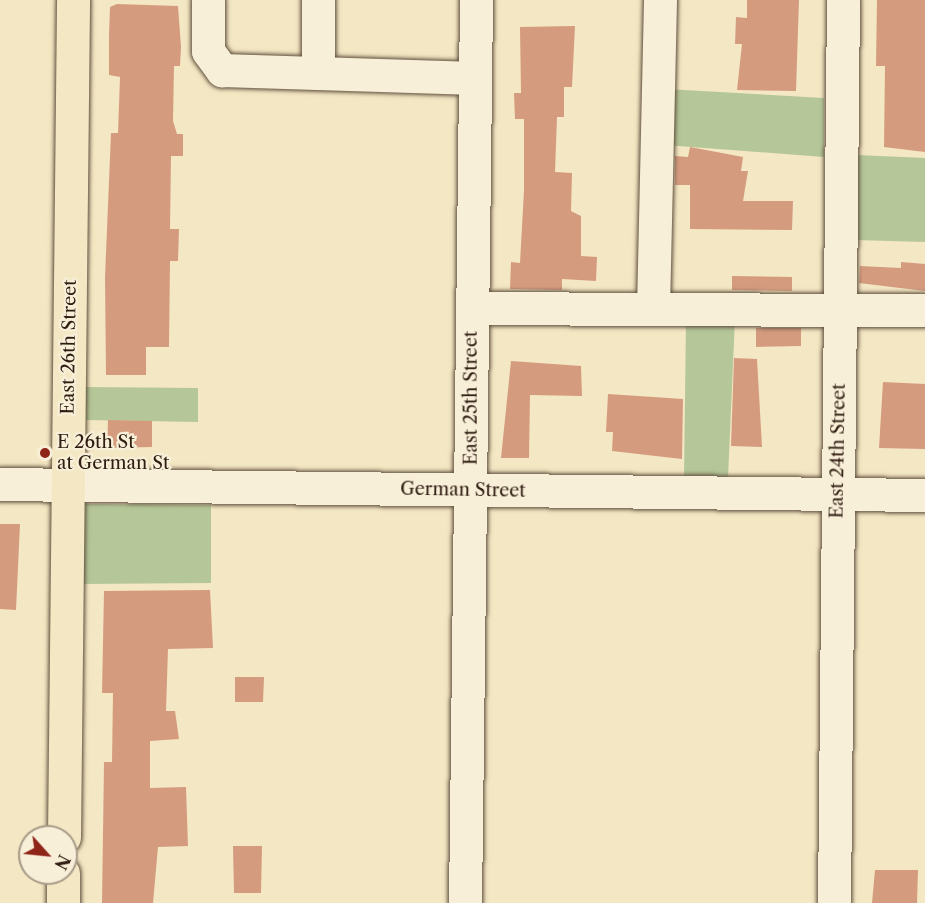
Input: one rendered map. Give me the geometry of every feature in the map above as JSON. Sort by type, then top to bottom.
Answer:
[{"type":"main road","name":"East 26th Street","points":[[64,825],[73,0]]},
{"type":"main road","points":[[63,885],[63,903]]},
{"type":"street","points":[[208,0],[208,51],[216,67],[475,78]]},
{"type":"street","points":[[318,0],[318,73]]},
{"type":"street","name":"East 25th Street","points":[[465,903],[476,0]]},
{"type":"street","points":[[653,309],[660,0]]},
{"type":"street","name":"East 24th Street","points":[[834,903],[843,0]]},
{"type":"street","points":[[472,308],[925,310]]},
{"type":"street","name":"German Street","points":[[0,484],[925,495]]},
{"type":"green space","points":[[666,89],[824,98],[824,157],[665,145]]},
{"type":"green space","points":[[857,155],[925,158],[925,242],[855,240]]},
{"type":"green space","points":[[735,318],[728,478],[684,479],[686,319]]},
{"type":"green space","points":[[85,387],[198,388],[198,422],[86,420]]},
{"type":"green space","points":[[84,504],[211,505],[211,583],[83,584]]},
{"type":"building","points":[[747,0],[799,0],[796,91],[737,90],[742,44],[735,44],[736,17],[747,18]]},
{"type":"building","points":[[877,0],[925,0],[925,152],[884,147],[885,66],[876,66]]},
{"type":"building","points":[[117,4],[178,6],[181,47],[180,66],[174,66],[173,121],[177,134],[183,134],[183,156],[171,156],[170,229],[179,229],[178,261],[170,261],[169,347],[146,347],[146,375],[106,375],[105,277],[111,133],[118,133],[120,77],[109,75],[109,35],[110,7]]},
{"type":"building","points":[[575,26],[572,87],[564,87],[564,117],[557,117],[555,172],[572,173],[571,211],[581,216],[581,256],[597,257],[596,281],[562,279],[562,290],[510,289],[511,262],[520,263],[524,190],[524,119],[515,119],[514,93],[521,93],[520,27]]},
{"type":"building","points":[[690,147],[743,157],[741,171],[748,171],[743,201],[793,201],[792,230],[690,229],[690,185],[675,185],[675,156],[688,157]]},
{"type":"building","points":[[901,262],[925,264],[925,291],[859,283],[860,266],[901,268]]},
{"type":"building","points":[[732,276],[792,277],[792,291],[732,290]]},
{"type":"building","points":[[756,328],[801,328],[801,346],[756,347]]},
{"type":"building","points":[[734,358],[757,359],[762,447],[731,446]]},
{"type":"building","points":[[511,361],[581,366],[582,396],[530,395],[529,458],[501,458]]},
{"type":"building","points":[[883,382],[925,384],[925,449],[879,448]]},
{"type":"building","points":[[608,394],[683,399],[682,459],[612,451],[613,432],[606,432]]},
{"type":"building","points":[[108,420],[152,421],[152,447],[107,448]]},
{"type":"building","points":[[0,524],[20,524],[16,610],[0,609]]},
{"type":"building","points":[[210,590],[213,648],[168,649],[166,711],[175,711],[179,739],[150,741],[150,788],[186,787],[188,846],[158,847],[153,903],[102,903],[104,762],[112,762],[113,693],[102,693],[104,591]]},
{"type":"building","points":[[235,677],[264,677],[263,702],[235,702]]},
{"type":"building","points":[[233,846],[262,846],[261,893],[234,893]]},
{"type":"building","points":[[875,870],[918,870],[917,903],[872,903]]},
{"type":"place","name":"E 26th St at German St","points":[[45,453]]}]
